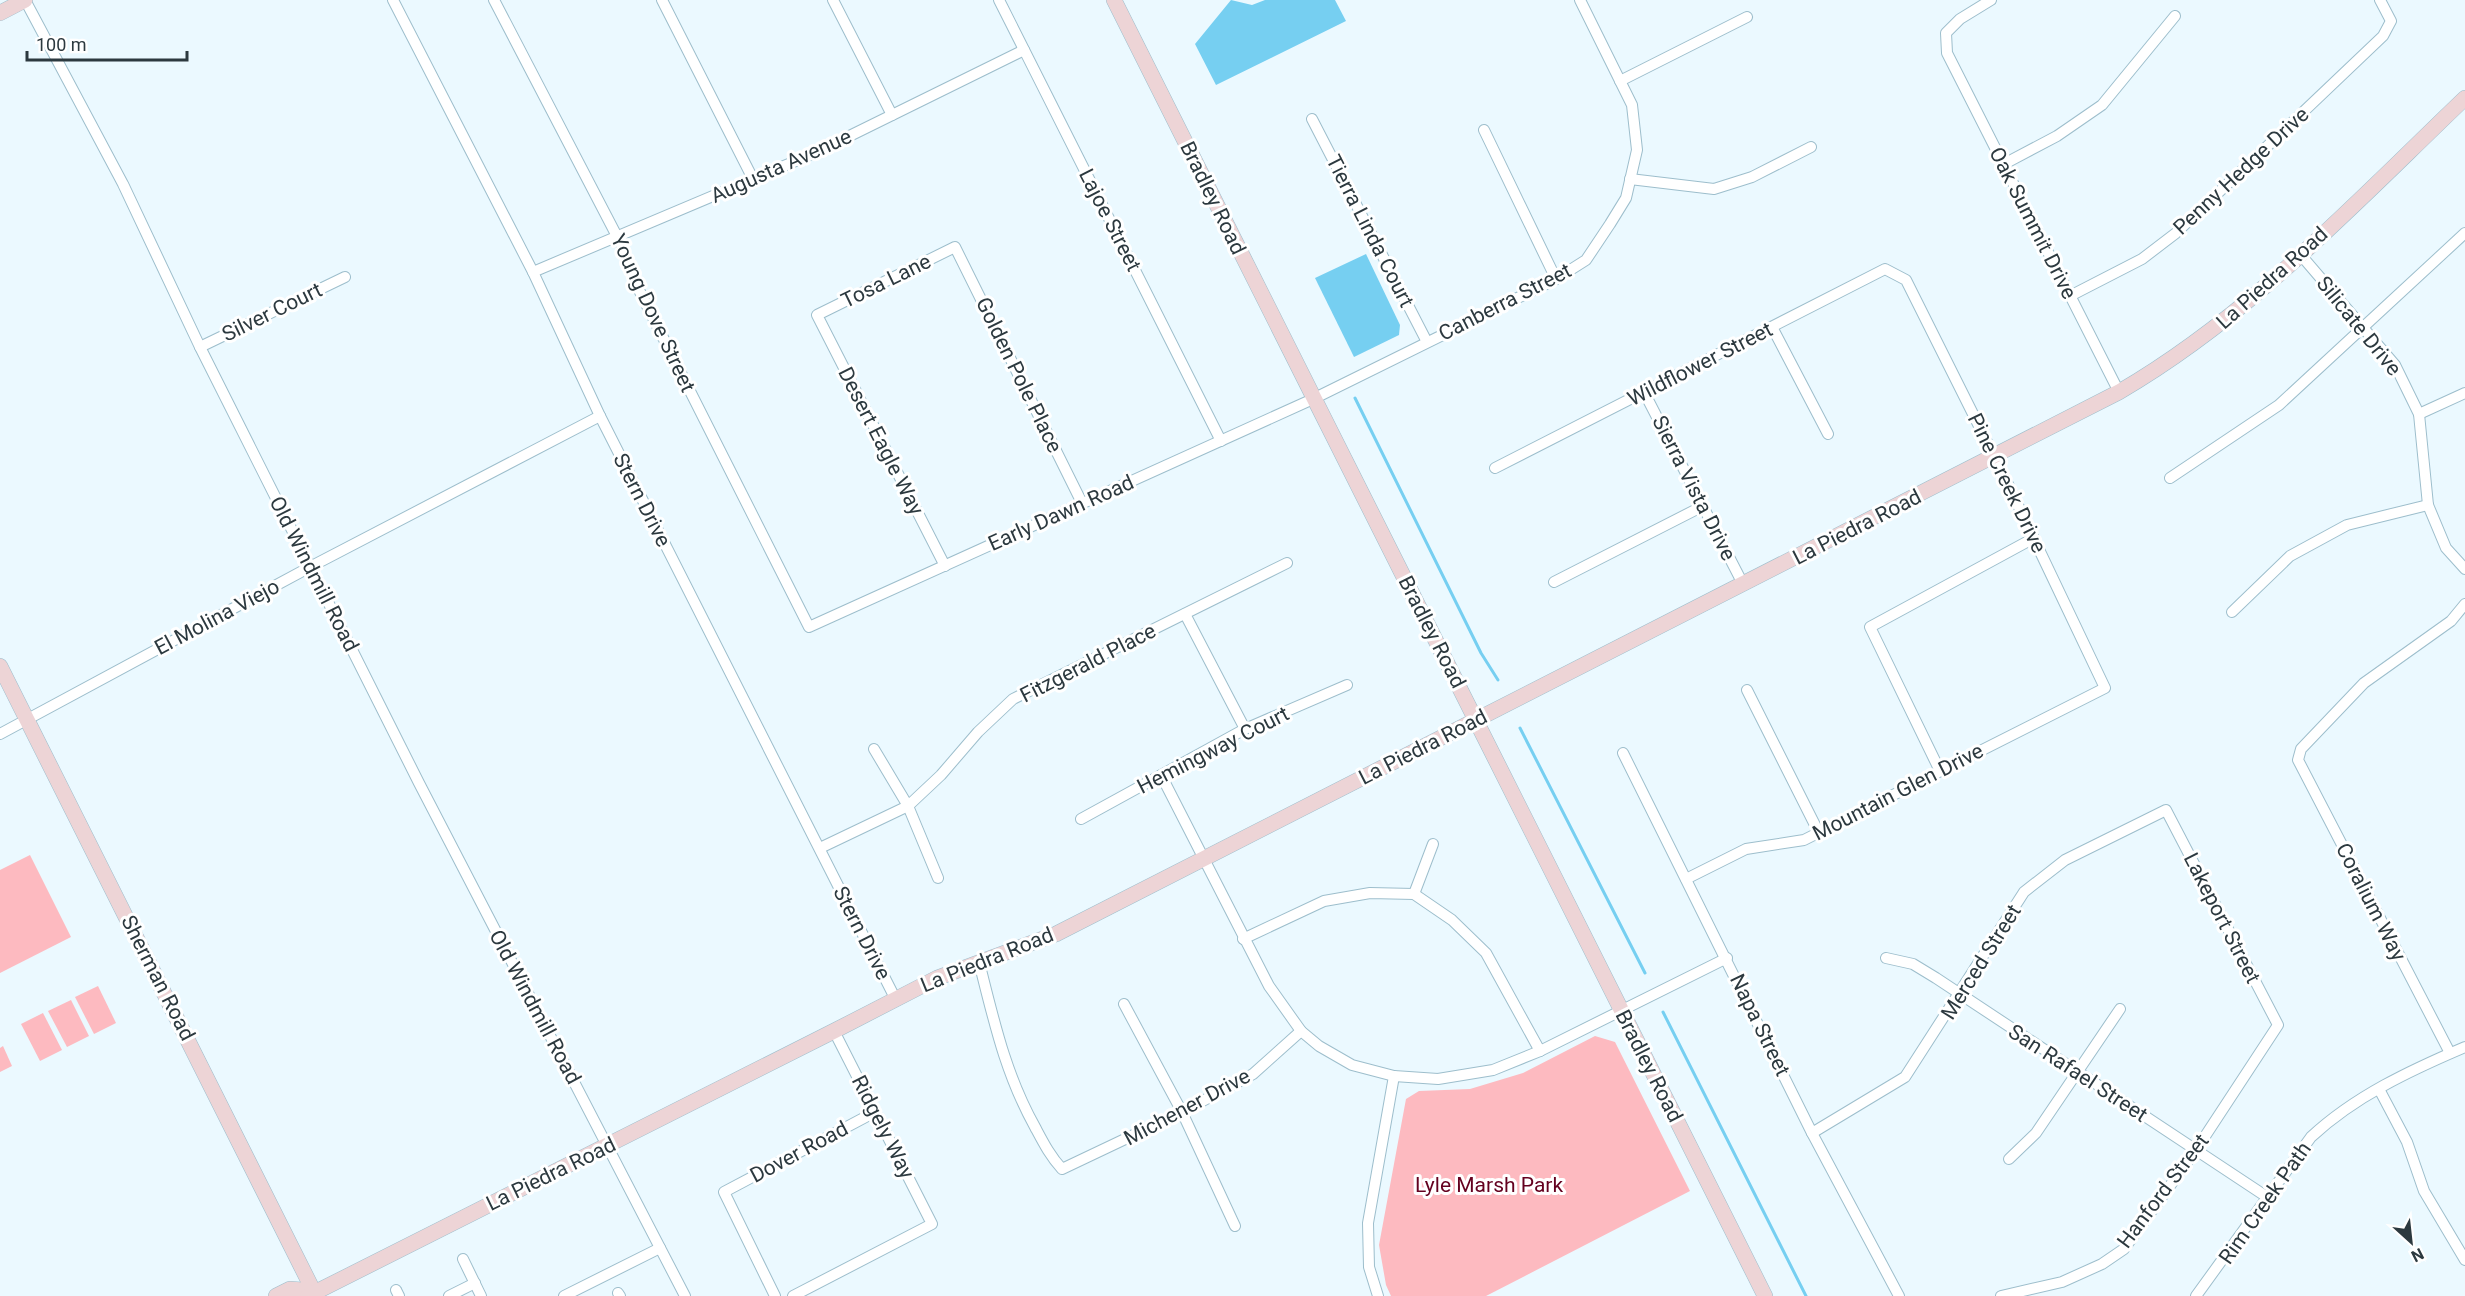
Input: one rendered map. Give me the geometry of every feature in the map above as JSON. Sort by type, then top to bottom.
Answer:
[{"type":"street","points":[[0,13],[25,0]]},
{"type":"street","name":"Old Windmill Road","points":[[25,0],[123,184],[200,347],[459,861],[609,1145],[685,1296]]},
{"type":"street","name":"Stern Drive","points":[[393,0],[532,272],[600,416],[895,998]]},
{"type":"street","name":"Young Dove Street","points":[[495,0],[618,237],[635,282],[809,627]]},
{"type":"street","points":[[662,0],[753,179]]},
{"type":"street","points":[[833,0],[892,115]]},
{"type":"street","name":"Lajoe Street","points":[[999,0],[1221,441]]},
{"type":"street","name":"Bradley Road","points":[[1114,0],[1765,1296]]},
{"type":"street","name":"Canberra Street","points":[[1313,399],[1556,279],[1586,260],[1626,198],[1637,150],[1632,105],[1580,0]]},
{"type":"street","name":"Oak Summit Drive","points":[[1991,0],[1960,19],[1946,33],[1947,53],[2119,392]]},
{"type":"street","name":"Penny Hedge Drive","points":[[2070,296],[2142,259],[2176,233],[2383,36],[2391,21],[2380,0]]},
{"type":"street","points":[[2004,164],[2058,136],[2102,105],[2175,16]]},
{"type":"street","points":[[1620,81],[1747,18]]},
{"type":"street","name":"Augusta Avenue","points":[[532,272],[753,179],[892,115],[1024,50]]},
{"type":"street","name":"La Piedra Road","points":[[276,1296],[290,1289],[315,1295],[895,998],[979,962],[1056,934],[2119,392],[2203,339],[2300,254],[2465,98]]},
{"type":"street","name":"Tierra Linda Court","points":[[1312,119],[1427,342]]},
{"type":"street","points":[[1484,130],[1556,279]]},
{"type":"street","points":[[1630,179],[1714,189],[1752,177],[1811,147]]},
{"type":"street","points":[[2170,478],[2278,405],[2465,233]]},
{"type":"street","name":"Tosa Lane","points":[[817,315],[955,248]]},
{"type":"street","name":"Golden Pole Place","points":[[955,248],[1082,503]]},
{"type":"street","name":"Silicate Drive","points":[[2300,254],[2395,365],[2419,414],[2428,505],[2446,548],[2465,569]]},
{"type":"street","name":"Wildflower Street","points":[[1495,468],[1886,269],[1906,280]]},
{"type":"street","name":"Silver Court","points":[[200,347],[345,277]]},
{"type":"street","name":"Pine Creek Drive","points":[[1906,280],[1995,456],[2105,688]]},
{"type":"street","name":"Desert Eagle Way","points":[[817,315],[945,566]]},
{"type":"street","points":[[1772,327],[1828,434]]},
{"type":"street","name":"Sierra Vista Drive","points":[[1644,392],[1743,584]]},
{"type":"street","points":[[2419,414],[2465,393]]},
{"type":"street","name":"Early Dawn Road","points":[[809,627],[1313,399]]},
{"type":"street","name":"El Molina Viejo","points":[[0,734],[310,567],[600,416]]},
{"type":"street","points":[[2232,612],[2290,556],[2319,540],[2347,525],[2428,505]]},
{"type":"street","points":[[1554,582],[1703,506]]},
{"type":"street","points":[[1940,771],[1870,627],[2034,538]]},
{"type":"street","name":"Fitzgerald Place","points":[[820,848],[908,806],[941,775],[978,732],[1013,699],[1287,563]]},
{"type":"street","name":"Coralium Way","points":[[2450,1053],[2298,760],[2301,749],[2364,683],[2451,621],[2465,604]]},
{"type":"street","points":[[1185,614],[1245,729]]},
{"type":"street","name":"Sherman Road","points":[[0,666],[315,1295]]},
{"type":"street","name":"Hemingway Court","points":[[1081,819],[1245,729],[1347,685]]},
{"type":"street","name":"Mountain Glen Drive","points":[[1686,879],[1746,849],[1804,840],[2105,688]]},
{"type":"street","points":[[1747,690],[1819,833]]},
{"type":"street","points":[[874,749],[908,806],[938,878]]},
{"type":"street","name":"Napa Street","points":[[1623,753],[1727,958],[1812,1133],[1899,1296]]},
{"type":"street","points":[[1161,775],[1269,986],[1301,1031],[1319,1046],[1352,1065],[1394,1076],[1438,1079],[1493,1070],[1540,1051],[1727,958]]},
{"type":"street","name":"Merced Street","points":[[1812,1133],[1905,1077],[2025,892],[2065,860],[2166,810]]},
{"type":"street","name":"Lakeport Street","points":[[2166,810],[2278,1025]]},
{"type":"street","points":[[1414,894],[1433,844]]},
{"type":"street","points":[[1243,939],[1324,902],[1370,893],[1414,894],[1452,920],[1486,953],[1540,1051]]},
{"type":"street","name":"San Rafael Street","points":[[1886,958],[1913,964],[2267,1197]]},
{"type":"street","name":"Michener Drive","points":[[979,962],[1002,1054],[1017,1095],[1052,1158],[1062,1168],[1182,1112],[1253,1074],[1301,1031]]},
{"type":"street","points":[[1125,1004],[1182,1112],[1235,1226]]},
{"type":"street","points":[[2008,1159],[2036,1133],[2120,1009]]},
{"type":"street","name":"Hanford Street","points":[[2001,1296],[2062,1282],[2102,1264],[2124,1249],[2196,1150],[2278,1025]]},
{"type":"street","name":"Ridgely Way","points":[[793,1296],[932,1224],[834,1031]]},
{"type":"street","name":"Rim Creek Path","points":[[2196,1296],[2236,1244],[2311,1137],[2344,1109],[2379,1089],[2465,1047]]},
{"type":"street","points":[[1378,1296],[1369,1267],[1368,1223],[1394,1076]]},
{"type":"street","points":[[2379,1089],[2407,1142],[2424,1191],[2465,1260]]},
{"type":"street","name":"Dover Road","points":[[775,1296],[724,1192],[875,1112]]},
{"type":"street","points":[[564,1296],[660,1248]]},
{"type":"street","points":[[463,1259],[481,1296]]},
{"type":"street","points":[[448,1296],[475,1283]]},
{"type":"green space","points":[[30,855],[71,937],[0,973],[0,870]]},
{"type":"green space","points":[[98,986],[116,1023],[94,1034],[75,997]]},
{"type":"green space","points":[[71,1000],[89,1036],[67,1047],[48,1011]]},
{"type":"green space","points":[[43,1013],[62,1050],[40,1061],[21,1024]]},
{"type":"green space","name":"Lyle Marsh Park","points":[[1595,1036],[1615,1042],[1690,1191],[1486,1296],[1391,1296],[1386,1285],[1379,1245],[1406,1099],[1419,1091],[1470,1089],[1523,1073]]},
{"type":"green space","points":[[3,1046],[12,1066],[0,1072],[0,1048]]},
{"type":"water","points":[[1231,0],[1252,5],[1265,0],[1335,0],[1346,21],[1216,85],[1195,44]]},
{"type":"water","points":[[1366,254],[1400,325],[1399,335],[1354,357],[1315,278]]},
{"type":"waterway","points":[[1355,398],[1481,653],[1498,680]]},
{"type":"waterway","points":[[1520,728],[1645,973]]},
{"type":"waterway","points":[[1663,1012],[1806,1296]]}]
